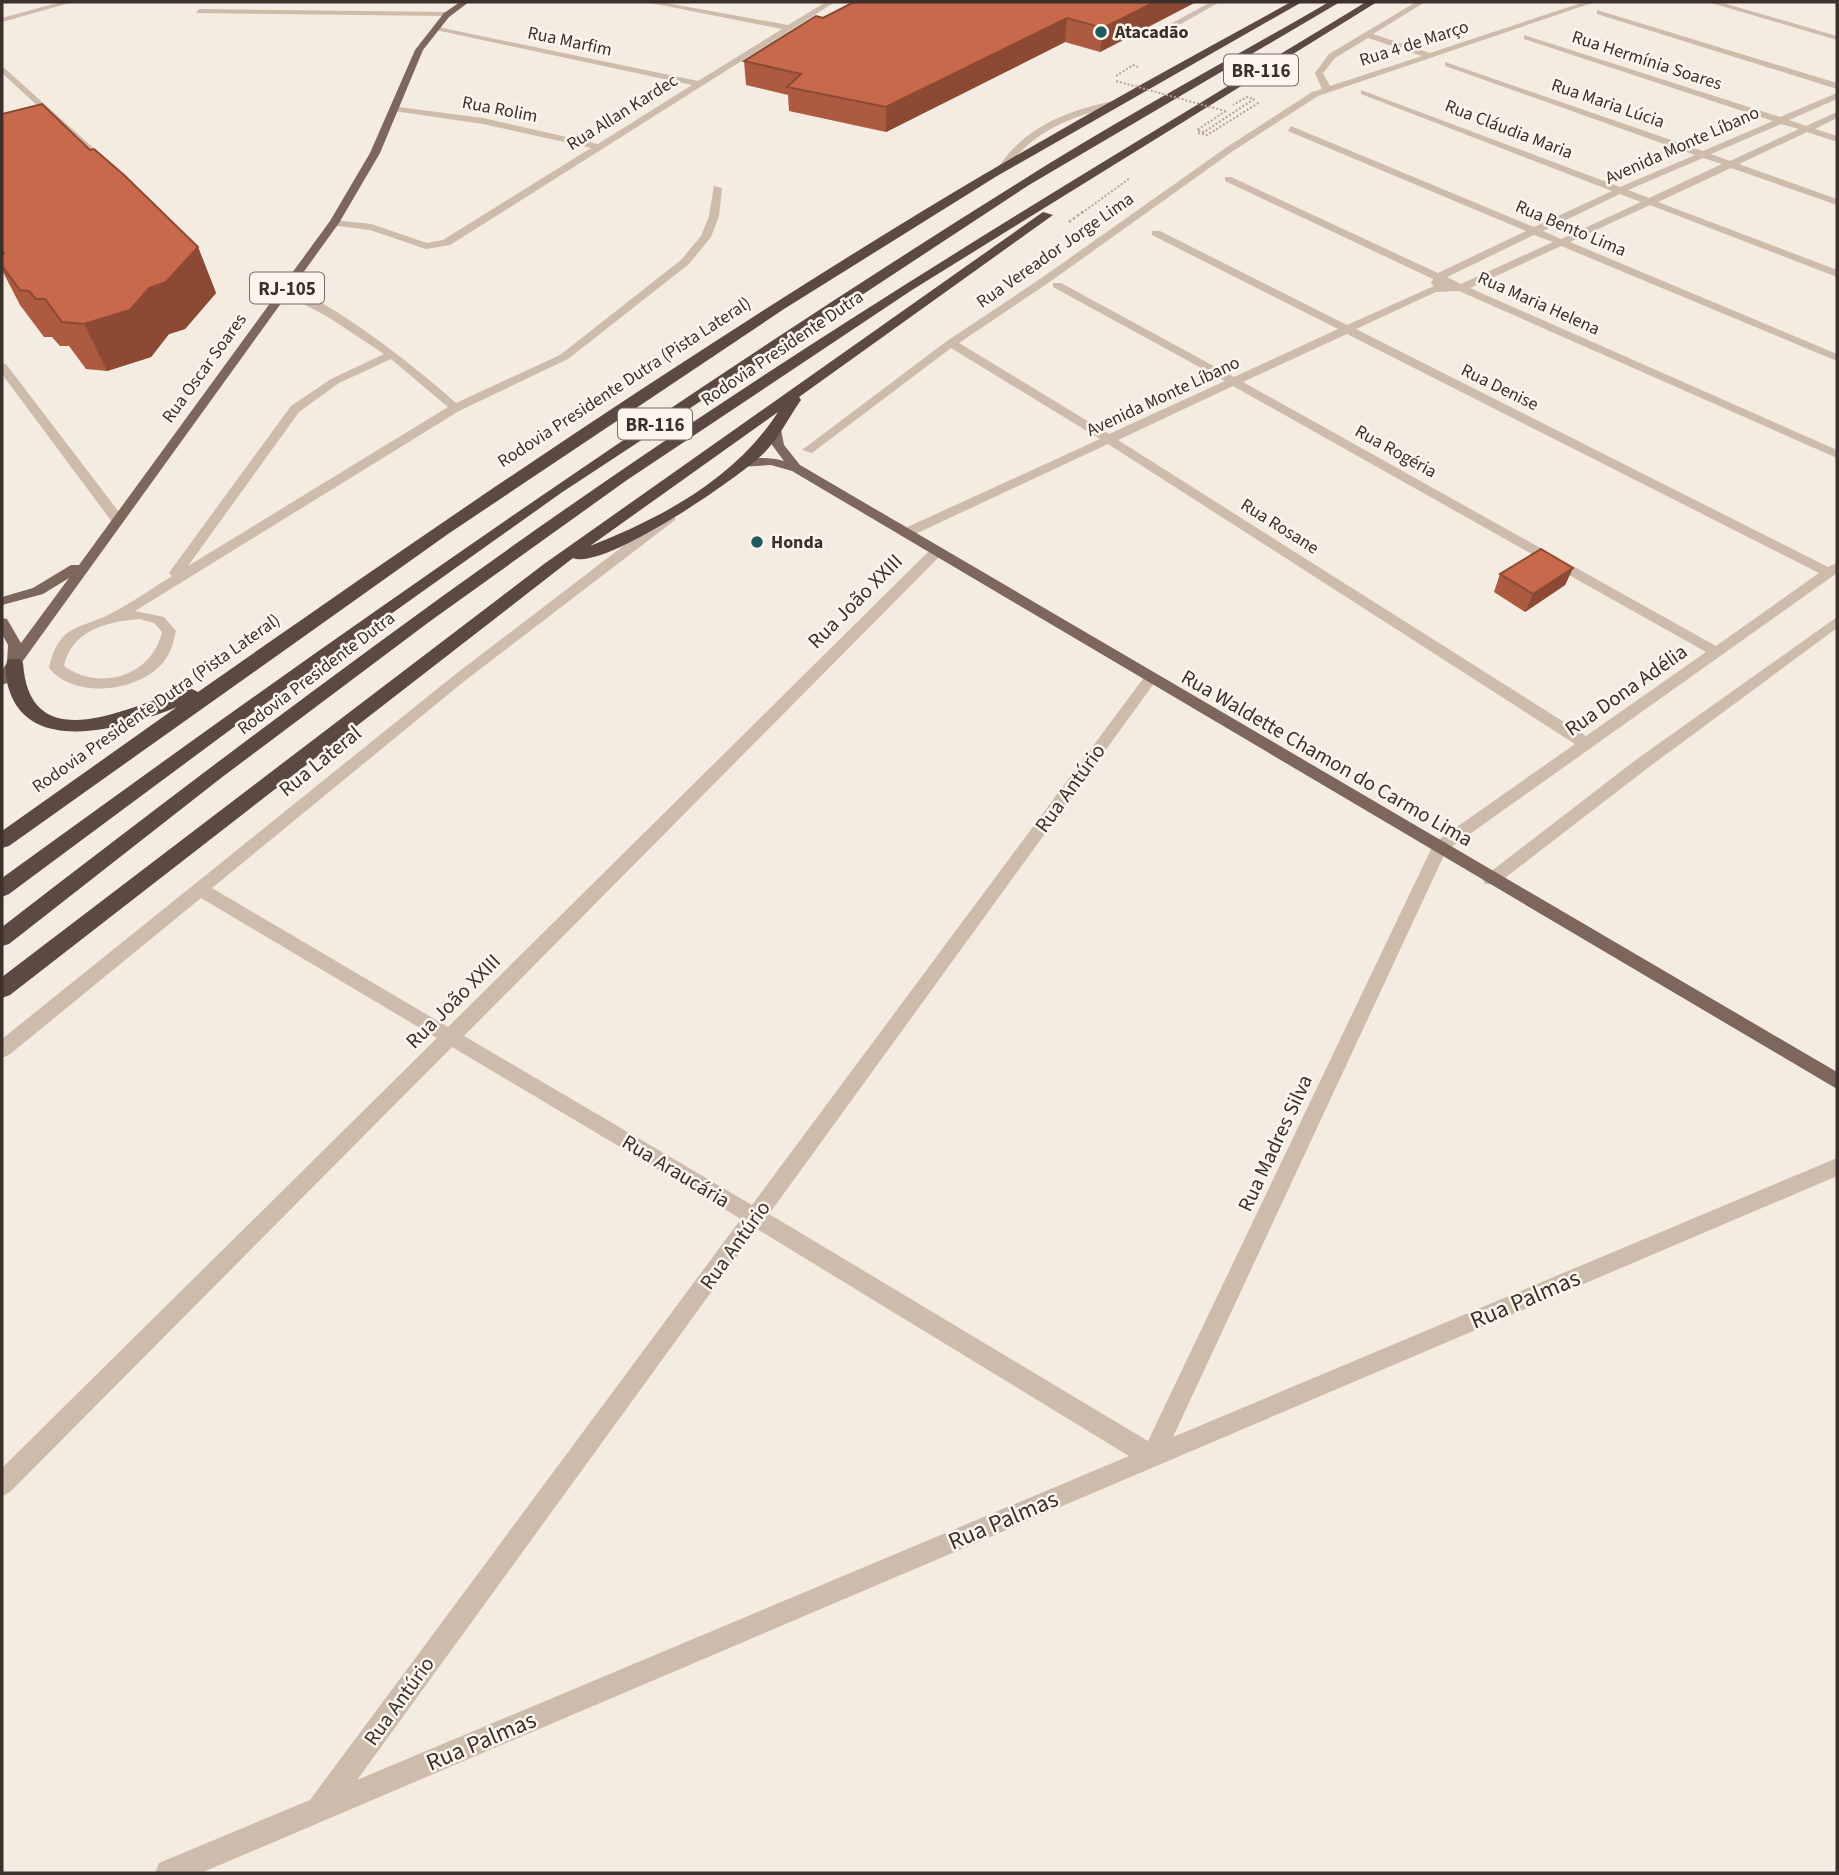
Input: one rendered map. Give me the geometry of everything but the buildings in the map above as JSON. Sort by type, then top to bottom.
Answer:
[{"type":"highway","name":"Rodovia Presidente Dutra (Pista Lateral)","points":[[2,841],[242,668],[564,446],[895,233],[1112,104],[1297,2]]},
{"type":"highway","name":"Rodovia Presidente Dutra","points":[[2,889],[278,686],[534,506],[748,362],[1026,183],[1335,2]]},
{"type":"highway","name":"Rodovia Presidente Dutra","points":[[2,938],[247,748],[423,618],[622,477],[907,287],[1372,2]]},
{"type":"highway","name":"BR-116","points":[[2,989],[551,567],[969,272],[1149,138]]},
{"type":"highway","points":[[551,567],[622,540],[672,514],[743,464],[775,430],[806,386]]},
{"type":"highway","points":[[14,663],[16,689],[26,707],[41,718],[71,723],[115,722],[136,717],[171,704],[242,668]]},
{"type":"main road","name":"Rua Oscar Soares","points":[[2,680],[85,562],[334,223],[374,154],[419,50],[447,14],[465,2]]},
{"type":"main road","name":"Rua Waldette Chamon do Carmo Lima","points":[[775,430],[778,445],[796,468]]},
{"type":"main road","name":"Rua Waldette Chamon do Carmo Lima","points":[[743,464],[771,461],[796,468],[1837,1082]]},
{"type":"main road","name":"RJ-105","points":[[2,601],[38,591],[85,562]]},
{"type":"main road","points":[[2,622],[15,645],[14,663]]},
{"type":"street","points":[[2,20],[69,2]]},
{"type":"street","points":[[221,2],[199,11],[447,14]]},
{"type":"street","points":[[332,12],[359,2]]},
{"type":"street","points":[[650,2],[789,28]]},
{"type":"street","name":"Rua Allan Kardec","points":[[334,223],[371,227],[430,247],[446,243],[831,2]]},
{"type":"street","points":[[1167,28],[1216,2]]},
{"type":"street","points":[[1326,88],[1319,76],[1322,66],[1332,55],[1421,2]]},
{"type":"street","name":"Rua 4 de Março","points":[[1326,88],[1591,2]]},
{"type":"street","points":[[1712,2],[1837,38]]},
{"type":"street","points":[[1600,12],[1837,86]]},
{"type":"street","name":"Rua Marfim","points":[[436,28],[698,84]]},
{"type":"street","points":[[1367,35],[1428,55]]},
{"type":"street","name":"Rua Hermínia Soares","points":[[1527,37],[1837,139]]},
{"type":"street","name":"Rua Maria Lúcia","points":[[1448,64],[1837,202]]},
{"type":"street","points":[[2,69],[106,164]]},
{"type":"street","name":"Rua Vereador Jorge Lima","points":[[808,450],[951,343],[1047,279],[1240,142],[1326,88]]},
{"type":"street","name":"Rua Cláudia Maria","points":[[1364,92],[1837,274]]},
{"type":"street","name":"Avenida Monte Líbano","points":[[906,533],[1348,331],[1619,191],[1837,96]]},
{"type":"street","name":"Rua Rolim","points":[[394,108],[483,121],[599,147]]},
{"type":"street","name":"Avenida Monte Líbano","points":[[1461,288],[1837,115]]},
{"type":"street","name":"Rua Bento Lima","points":[[1291,129],[1837,358]]},
{"type":"street","name":"Rua Maria Helena","points":[[1228,179],[1437,283],[1461,288],[1837,454]]},
{"type":"street","points":[[116,617],[139,615],[159,620],[169,631],[169,645],[158,661],[138,674],[112,682],[86,684],[67,679],[56,668],[58,652],[70,637],[91,625],[116,617],[171,580],[455,408],[564,358],[675,270],[706,237],[714,216],[717,188]]},
{"type":"street","name":"Rua Denise","points":[[1156,233],[1348,331],[1833,570]]},
{"type":"street","name":"Rua Rogéria","points":[[1057,285],[1406,476],[1716,652]]},
{"type":"street","points":[[285,290],[336,315],[393,354],[424,378],[455,408]]},
{"type":"street","name":"Rua Rosane","points":[[951,343],[1110,440],[1587,744]]},
{"type":"street","points":[[171,580],[295,410],[335,382],[393,354]]},
{"type":"street","points":[[2,366],[117,519]]},
{"type":"street","name":"Rua Lateral","points":[[2,1050],[457,680],[672,514]]},
{"type":"street","name":"Rua João XXIII","points":[[2,1484],[937,551]]},
{"type":"street","name":"Rua Dona Adélia","points":[[1440,847],[1833,570]]},
{"type":"street","points":[[1492,880],[1643,763],[1837,621]]},
{"type":"street","name":"Rua Antúrio","points":[[319,1810],[1150,679]]},
{"type":"street","name":"Rua Madres Silva","points":[[1152,1457],[1440,847]]},
{"type":"street","name":"Rua Araucária","points":[[198,888],[755,1217],[1152,1457]]},
{"type":"street","name":"Rua Palmas","points":[[169,1873],[1837,1167]]},
{"type":"path","points":[[1116,81],[1226,111],[1197,130],[1205,132],[1254,99],[1247,97],[1233,105]]},
{"type":"place","name":"Atacadão","points":[[1101,32]]},
{"type":"place","name":"Honda","points":[[757,542]]}]
